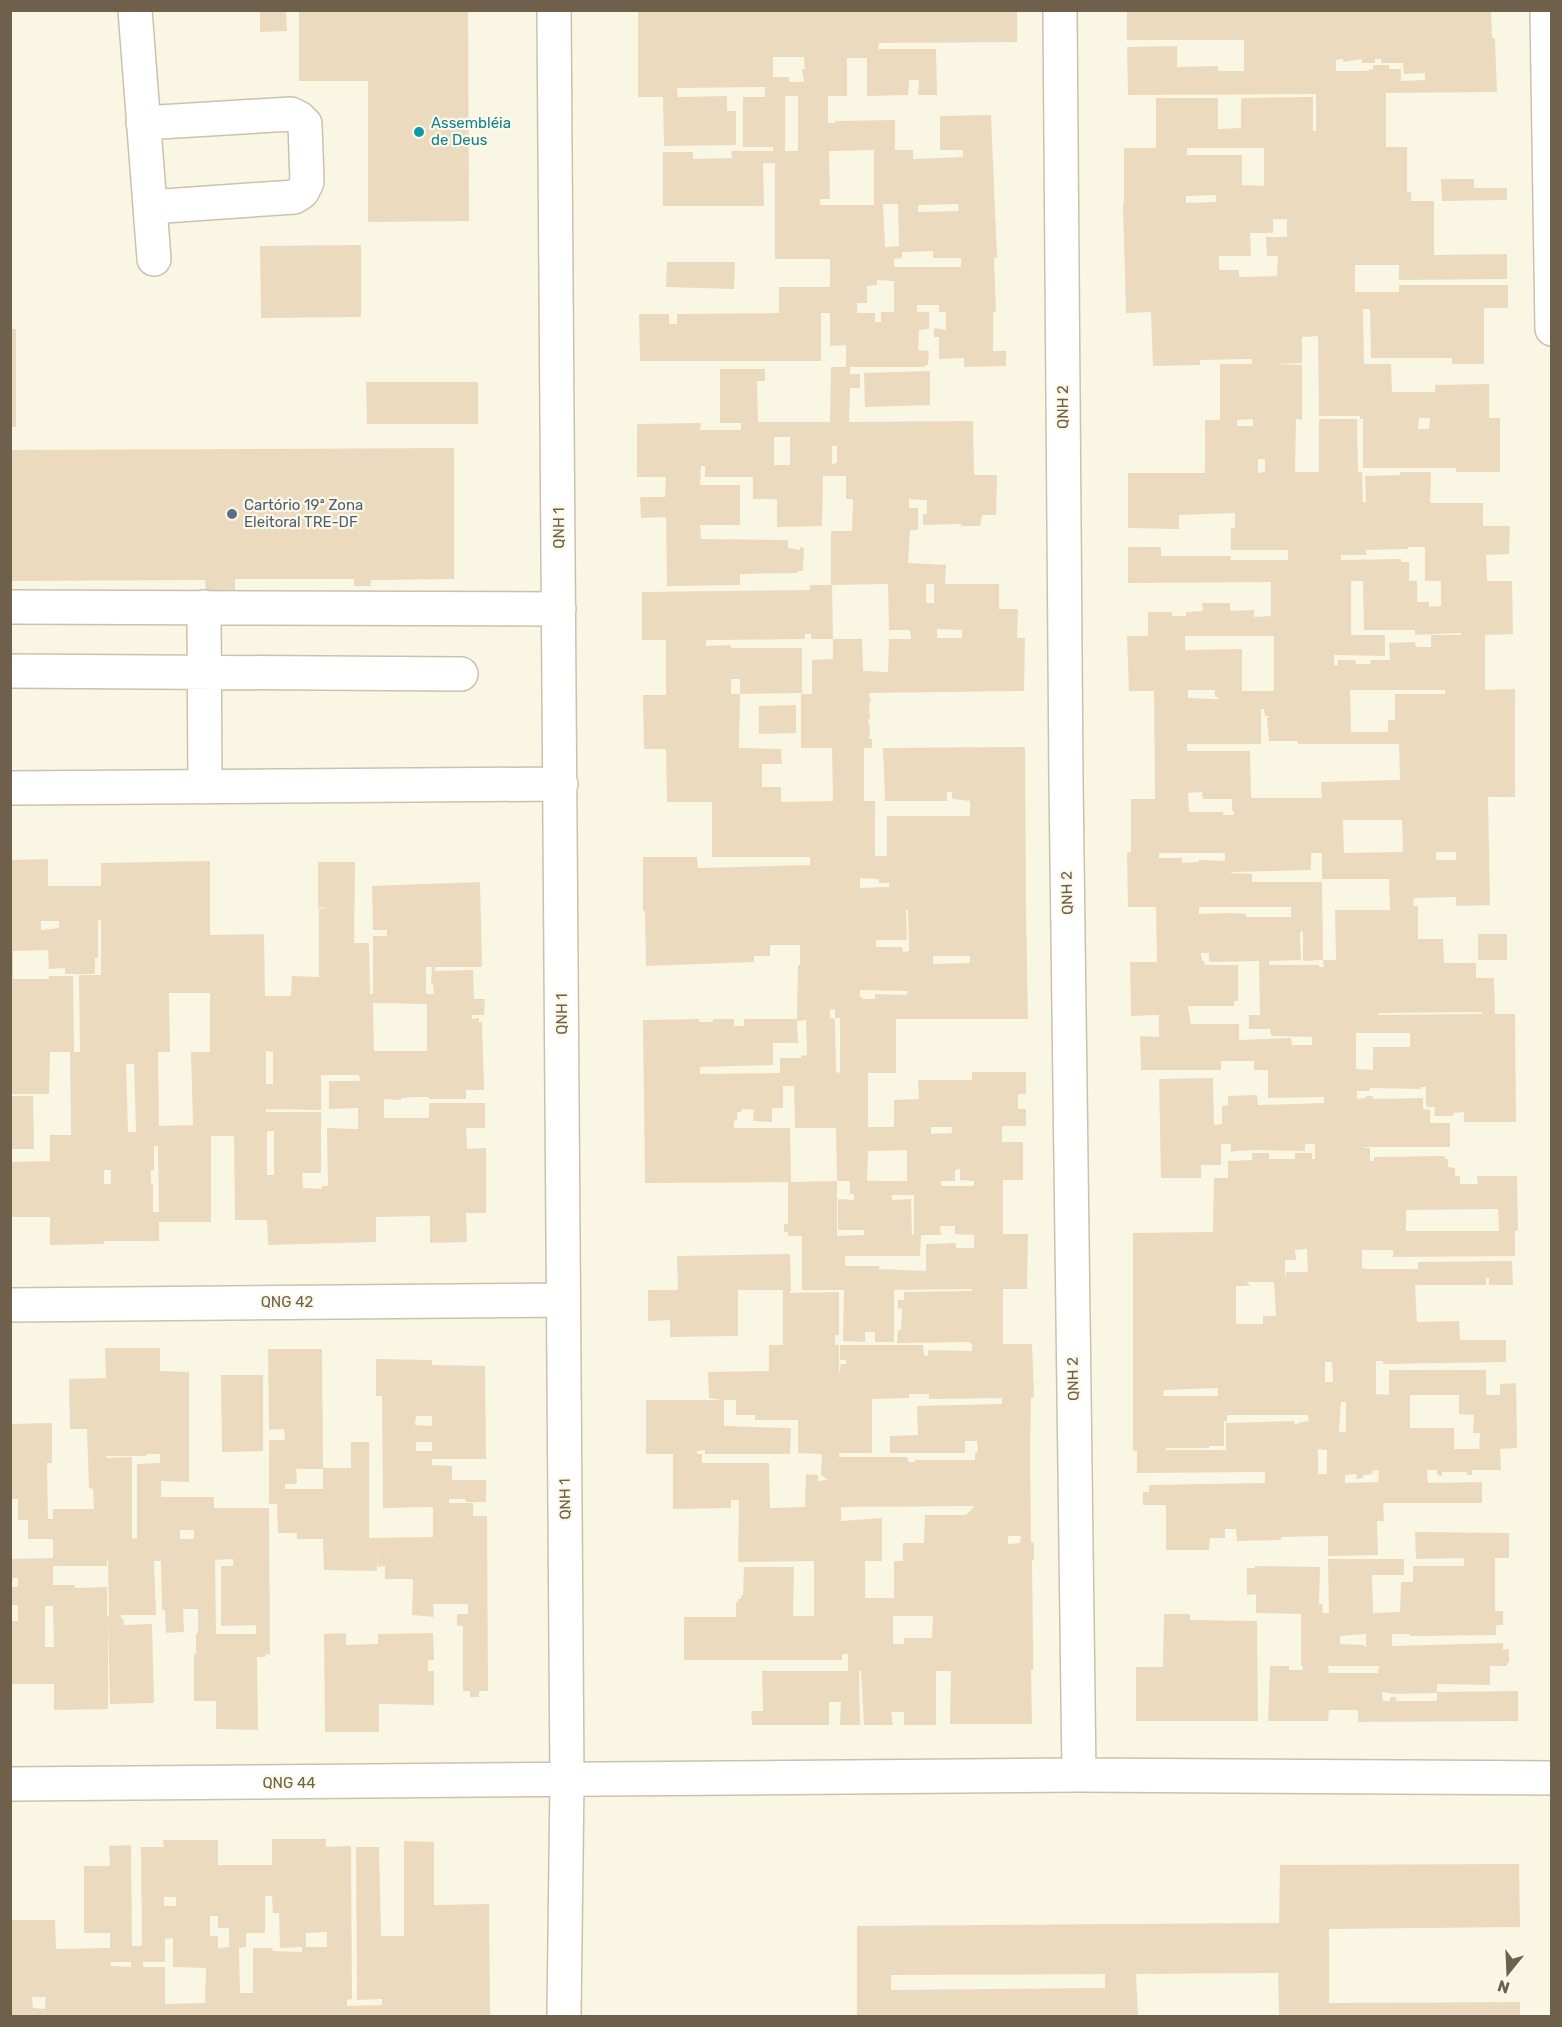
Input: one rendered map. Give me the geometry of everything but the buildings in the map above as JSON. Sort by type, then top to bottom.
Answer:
[{"type":"street","points":[[135,10],[154,259]]},
{"type":"street","name":"QNH 1","points":[[554,10],[567,1781],[564,2016]]},
{"type":"street","name":"QNH 2","points":[[1060,10],[1066,781],[1078,1775]]},
{"type":"street","points":[[1547,10],[1551,329]]},
{"type":"street","points":[[143,123],[291,114],[305,124],[307,182],[302,192],[294,197],[150,207]]},
{"type":"street","points":[[10,607],[560,609]]},
{"type":"street","points":[[204,607],[206,787]]},
{"type":"street","points":[[10,671],[461,674]]},
{"type":"street","points":[[10,788],[561,784]]},
{"type":"street","name":"QNG 42","points":[[10,1305],[563,1300]]},
{"type":"street","name":"QNG 44","points":[[10,1784],[1078,1775],[1551,1778]]},
{"type":"place","name":"Assembléia de Deus","points":[[419,132]]},
{"type":"place","name":"Cartório 19ª Zona Eleitoral TRE-DF","points":[[232,514]]}]
